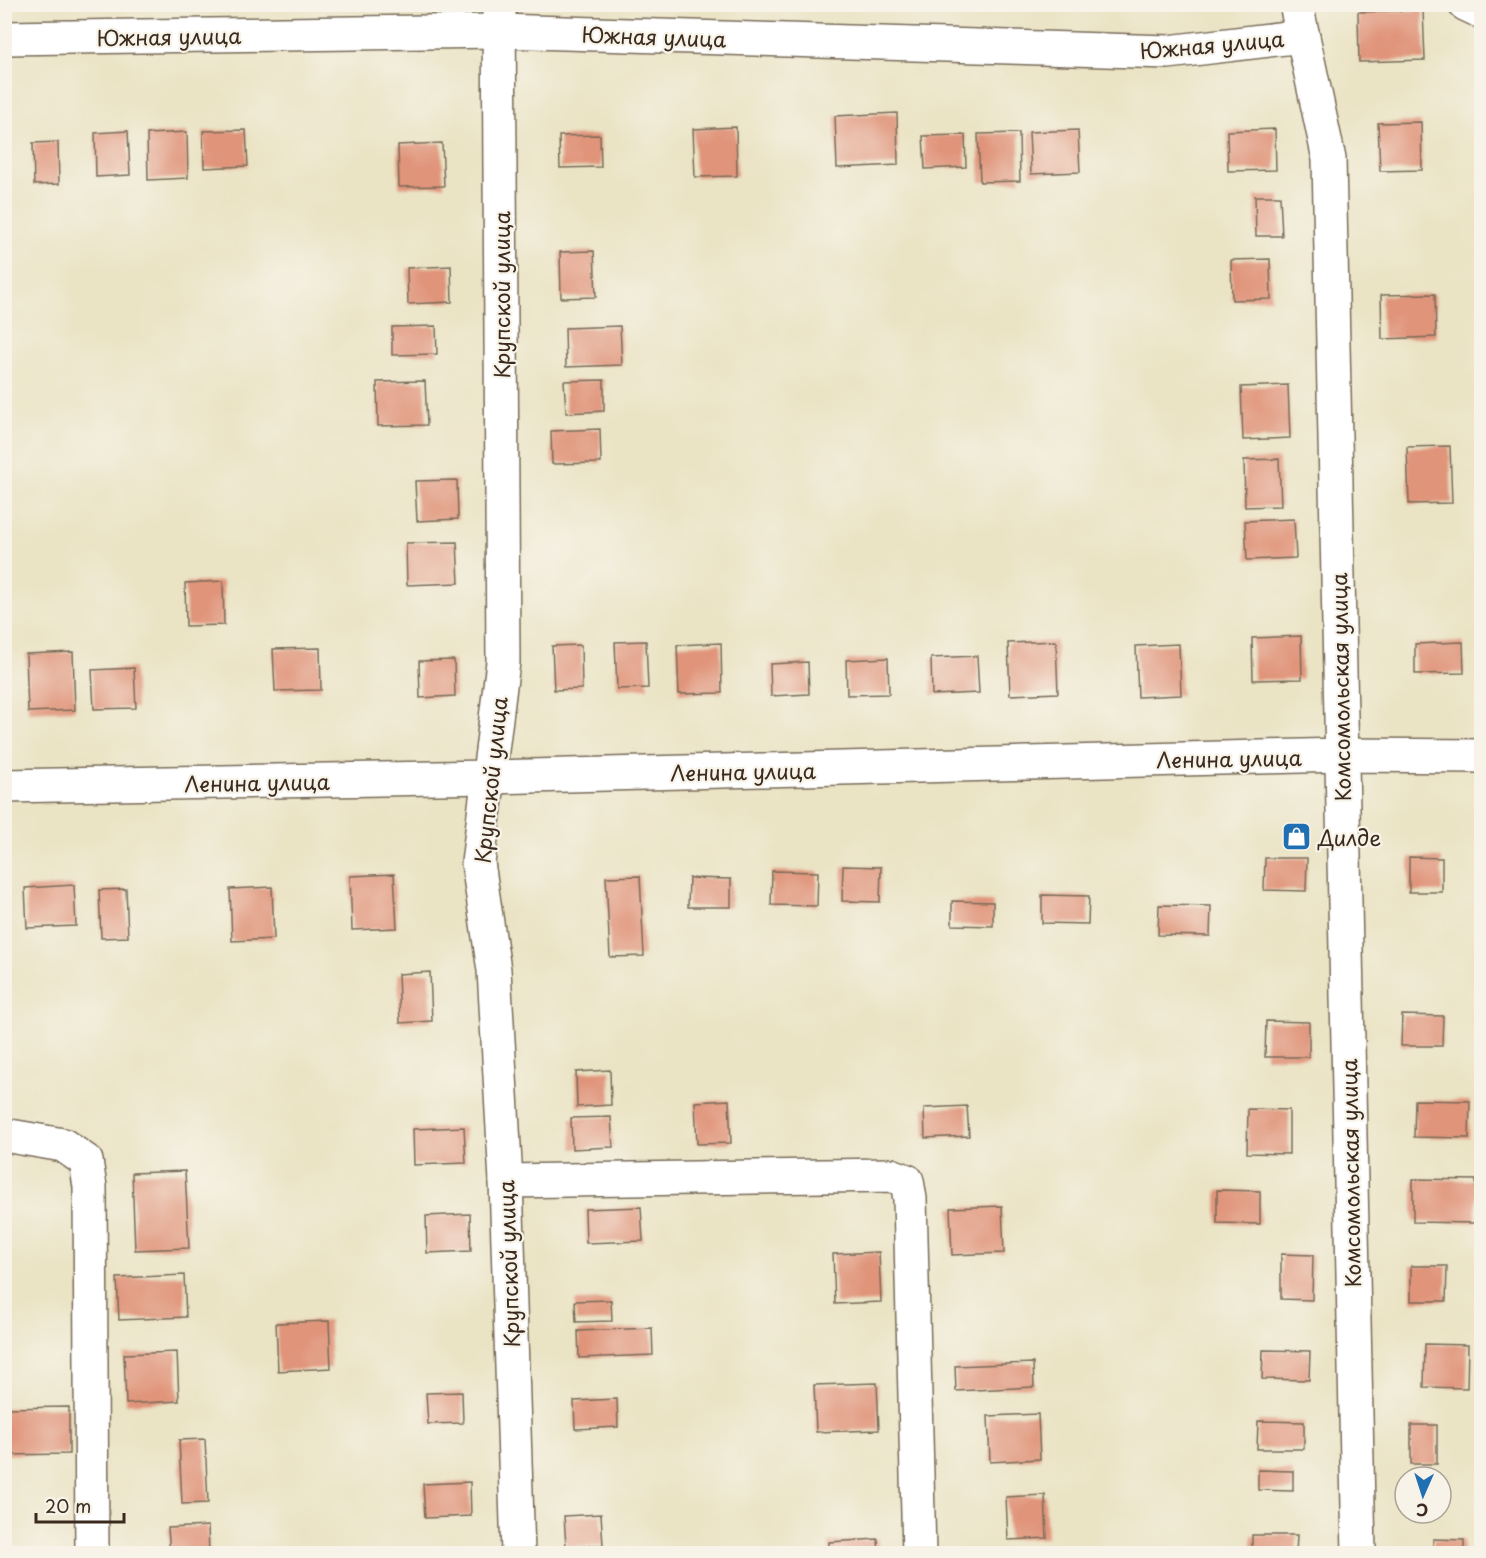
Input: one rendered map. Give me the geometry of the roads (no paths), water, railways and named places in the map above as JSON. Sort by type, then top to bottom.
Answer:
[{"type":"street","name":"Комсомольская улица","points":[[1296,4],[1329,159],[1359,1554]]},
{"type":"street","points":[[1465,4],[1482,12]]},
{"type":"street","name":"Южная улица","points":[[4,38],[499,18],[1168,52],[1303,36]]},
{"type":"street","name":"Крупской улица","points":[[499,18],[503,662],[478,863],[494,970],[506,1181],[518,1554]]},
{"type":"street","name":"Ленина улица","points":[[4,786],[489,777],[1341,755],[1482,756]]},
{"type":"street","points":[[4,1135],[63,1145],[86,1161],[90,1187],[92,1554]]},
{"type":"street","points":[[506,1181],[891,1175],[907,1181],[910,1199],[919,1554]]},
{"type":"place","name":"Дилде","points":[[1297,837]]}]
